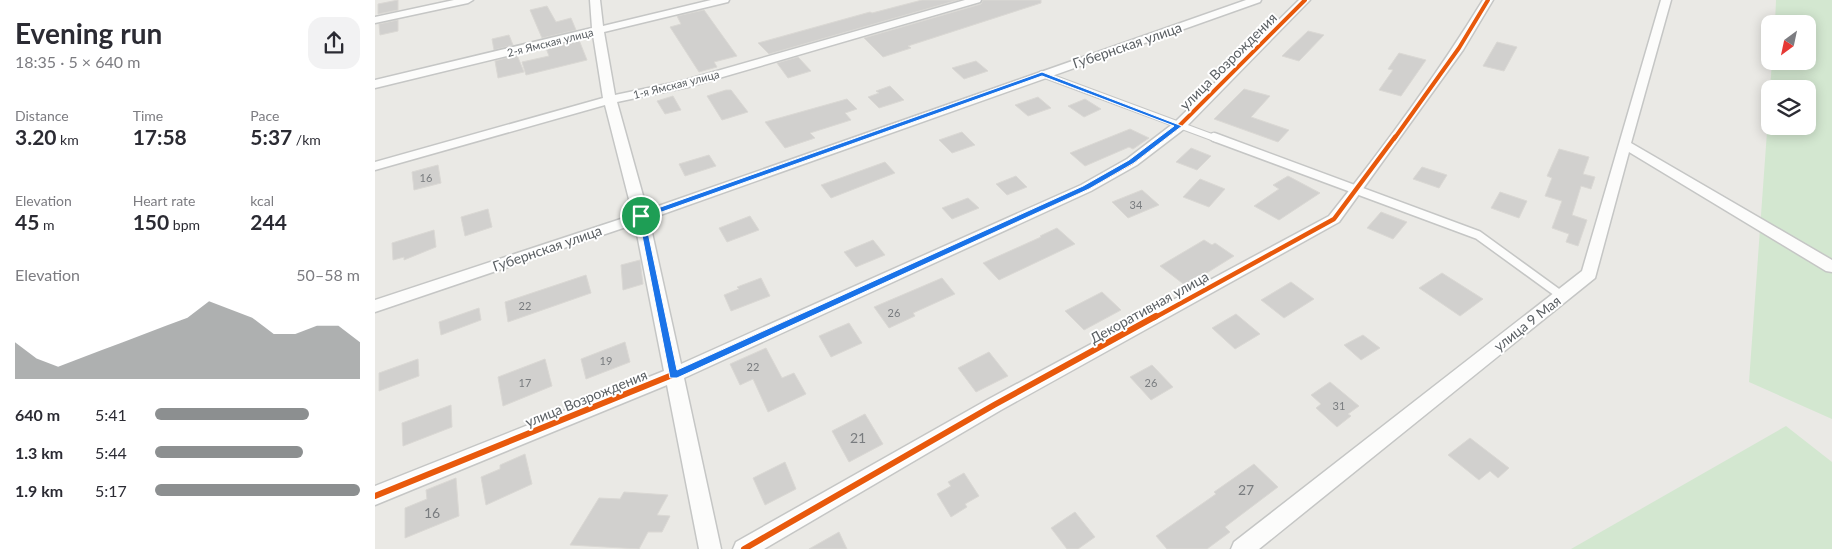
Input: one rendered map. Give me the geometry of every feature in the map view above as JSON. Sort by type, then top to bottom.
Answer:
[{"type":"street","points":[[375,20],[468,0]]},
{"type":"street","points":[[595,0],[610,100],[641,216],[709,549]]},
{"type":"street","name":"2-я Ямская улица","points":[[375,84],[724,0]]},
{"type":"street","name":"1-я Ямская улица","points":[[375,166],[610,100],[684,84],[975,0]]},
{"type":"street","name":"Губернская улица","points":[[375,306],[641,216],[1257,0]]},
{"type":"street","name":"улица Возрождения","points":[[375,496],[673,375],[1086,188],[1132,162],[1179,126],[1305,0]]},
{"type":"street","name":"Декоративная улица","points":[[744,549],[994,405],[1334,218],[1357,190],[1459,48],[1488,0]]},
{"type":"street","name":"улица 9 Мая","points":[[1242,549],[1589,274],[1666,0]]},
{"type":"street","points":[[1624,144],[1832,267]]},
{"type":"lane","points":[[1042,74],[1478,235],[1562,296]]},
{"type":"green space","points":[[1776,0],[1832,0],[1832,419],[1749,382],[1767,135],[1816,135],[1816,80],[1771,80],[1771,70],[1816,70],[1816,15],[1775,15]]},
{"type":"green space","points":[[1786,426],[1832,462],[1832,549],[1571,549]]},
{"type":"building","points":[[398,0],[398,10],[378,14],[378,4]]},
{"type":"building","points":[[922,0],[958,0],[769,54],[758,43],[870,12]]},
{"type":"building","points":[[983,0],[1041,0],[1041,3],[908,46],[911,48],[883,57],[864,38],[981,4]]},
{"type":"building","points":[[547,6],[556,22],[571,18],[576,30],[542,38],[530,10]]},
{"type":"building","points":[[704,10],[737,56],[714,62],[717,67],[699,72],[670,27],[681,24],[677,16]]},
{"type":"building","points":[[398,20],[398,31],[380,35],[379,24]]},
{"type":"building","points":[[1308,31],[1324,35],[1299,61],[1282,56]]},
{"type":"building","points":[[509,35],[513,45],[494,50],[492,39]]},
{"type":"building","points":[[579,40],[587,60],[526,75],[522,62],[549,56],[546,48]]},
{"type":"building","points":[[1497,42],[1517,47],[1504,71],[1483,66]]},
{"type":"building","points":[[1399,53],[1426,60],[1401,96],[1379,90],[1393,70],[1388,69]]},
{"type":"building","points":[[517,55],[524,72],[498,78],[495,61]]},
{"type":"building","points":[[798,57],[811,71],[788,78],[777,63]]},
{"type":"building","points":[[976,61],[988,71],[964,79],[952,68]]},
{"type":"building","points":[[890,86],[904,100],[879,108],[868,97],[879,93],[876,91]]},
{"type":"building","points":[[1244,89],[1270,96],[1251,117],[1289,130],[1278,142],[1214,119]]},
{"type":"building","points":[[731,90],[748,112],[722,120],[707,96]]},
{"type":"building","points":[[673,96],[681,110],[665,114],[657,101]]},
{"type":"building","points":[[1038,97],[1051,108],[1028,116],[1015,105]]},
{"type":"building","points":[[847,99],[857,109],[845,113],[851,120],[810,133],[815,138],[785,148],[765,122]]},
{"type":"building","points":[[1085,99],[1101,109],[1084,117],[1068,106]]},
{"type":"building","points":[[1130,129],[1149,138],[1133,149],[1129,147],[1085,166],[1070,153]]},
{"type":"building","points":[[962,132],[975,145],[952,153],[939,140]]},
{"type":"building","points":[[1191,148],[1211,156],[1197,170],[1176,162]]},
{"type":"building","points":[[1559,149],[1589,157],[1583,174],[1595,177],[1591,189],[1581,186],[1572,215],[1587,220],[1578,246],[1566,242],[1569,234],[1552,228],[1562,201],[1545,196],[1552,178],[1547,176]]},
{"type":"building","points":[[709,155],[716,166],[685,176],[679,164]]},
{"type":"building","points":[[885,162],[895,173],[831,198],[821,185]]},
{"type":"building","points":[[438,165],[441,183],[414,190],[412,172]]},
{"type":"building","points":[[1422,167],[1447,175],[1439,188],[1413,179]]},
{"type":"building","points":[[1016,176],[1027,187],[1007,195],[996,184]]},
{"type":"building","points":[[1288,176],[1320,193],[1279,220],[1254,206],[1279,189],[1273,185]]},
{"type":"building","points":[[1200,179],[1225,189],[1209,207],[1183,197]]},
{"type":"building","points":[[1142,190],[1159,205],[1128,218],[1112,202]]},
{"type":"building","points":[[1500,192],[1527,201],[1519,218],[1491,208]]},
{"type":"building","points":[[968,198],[979,208],[952,219],[942,208]]},
{"type":"building","points":[[488,209],[492,227],[465,236],[461,217]]},
{"type":"building","points":[[1381,212],[1407,222],[1393,239],[1367,228]]},
{"type":"building","points":[[750,216],[759,230],[727,242],[719,228]]},
{"type":"building","points":[[1057,228],[1075,244],[999,280],[983,263],[1041,237]]},
{"type":"building","points":[[434,230],[436,247],[404,260],[404,257],[393,260],[392,243]]},
{"type":"building","points":[[873,240],[885,255],[856,267],[844,252]]},
{"type":"building","points":[[1204,240],[1212,245],[1215,243],[1234,256],[1186,286],[1160,266]]},
{"type":"building","points":[[640,260],[643,284],[623,290],[621,265]]},
{"type":"building","points":[[1442,273],[1483,299],[1460,316],[1419,288]]},
{"type":"building","points":[[586,275],[591,293],[508,322],[505,302]]},
{"type":"building","points":[[761,278],[770,296],[731,311],[724,295],[739,289],[737,287]]},
{"type":"building","points":[[942,278],[955,294],[913,313],[915,316],[889,328],[874,307]]},
{"type":"building","points":[[1291,282],[1314,299],[1284,318],[1261,300]]},
{"type":"building","points":[[1102,292],[1121,310],[1084,330],[1065,311]]},
{"type":"building","points":[[479,308],[481,320],[441,335],[439,322]]},
{"type":"building","points":[[1236,314],[1260,334],[1235,349],[1212,328]]},
{"type":"building","points":[[849,323],[862,343],[831,357],[819,336]]},
{"type":"building","points":[[1363,335],[1380,348],[1361,360],[1344,345]]},
{"type":"building","points":[[625,342],[630,362],[586,379],[581,359]]},
{"type":"building","points":[[766,348],[782,378],[794,373],[806,394],[768,412],[753,379],[740,385],[730,364]]},
{"type":"building","points":[[989,352],[1008,376],[976,392],[958,368]]},
{"type":"building","points":[[418,359],[419,376],[379,391],[379,373]]},
{"type":"building","points":[[545,359],[552,386],[503,406],[498,377]]},
{"type":"building","points":[[1152,365],[1173,387],[1151,400],[1130,377]]},
{"type":"building","points":[[1330,382],[1359,406],[1348,414],[1351,416],[1337,427],[1316,408],[1321,404],[1311,395]]},
{"type":"building","points":[[451,405],[452,427],[403,446],[402,423]]},
{"type":"building","points":[[865,414],[883,444],[849,462],[832,431]]},
{"type":"building","points":[[1470,438],[1509,468],[1498,478],[1490,471],[1479,480],[1448,455]]},
{"type":"building","points":[[525,454],[532,484],[486,505],[481,477],[500,469],[500,465]]},
{"type":"building","points":[[785,462],[796,489],[765,505],[753,478]]},
{"type":"building","points":[[1254,464],[1278,487],[1225,527],[1230,532],[1207,549],[1167,549],[1156,536],[1216,494],[1214,492]]},
{"type":"building","points":[[964,473],[979,496],[965,504],[967,507],[951,517],[937,494],[951,486],[948,482]]},
{"type":"building","points":[[456,478],[459,516],[405,538],[405,508],[427,499],[426,490]]},
{"type":"building","points":[[624,492],[668,495],[657,515],[670,516],[662,532],[648,532],[639,549],[570,545],[599,498],[620,499]]},
{"type":"building","points":[[1075,512],[1095,537],[1078,549],[1067,549],[1051,528]]},
{"type":"building","points":[[839,532],[847,549],[809,549]]},
{"type":"cycle path","points":[[375,496],[687,369],[1086,188],[1132,162],[1179,126],[1305,0]]},
{"type":"cycle path","points":[[744,549],[994,405],[1334,219],[1459,48],[1488,0]]},
{"type":"route","points":[[1042,74],[1179,126],[1132,162],[1086,188],[673,375],[641,216],[1042,74]]}]
